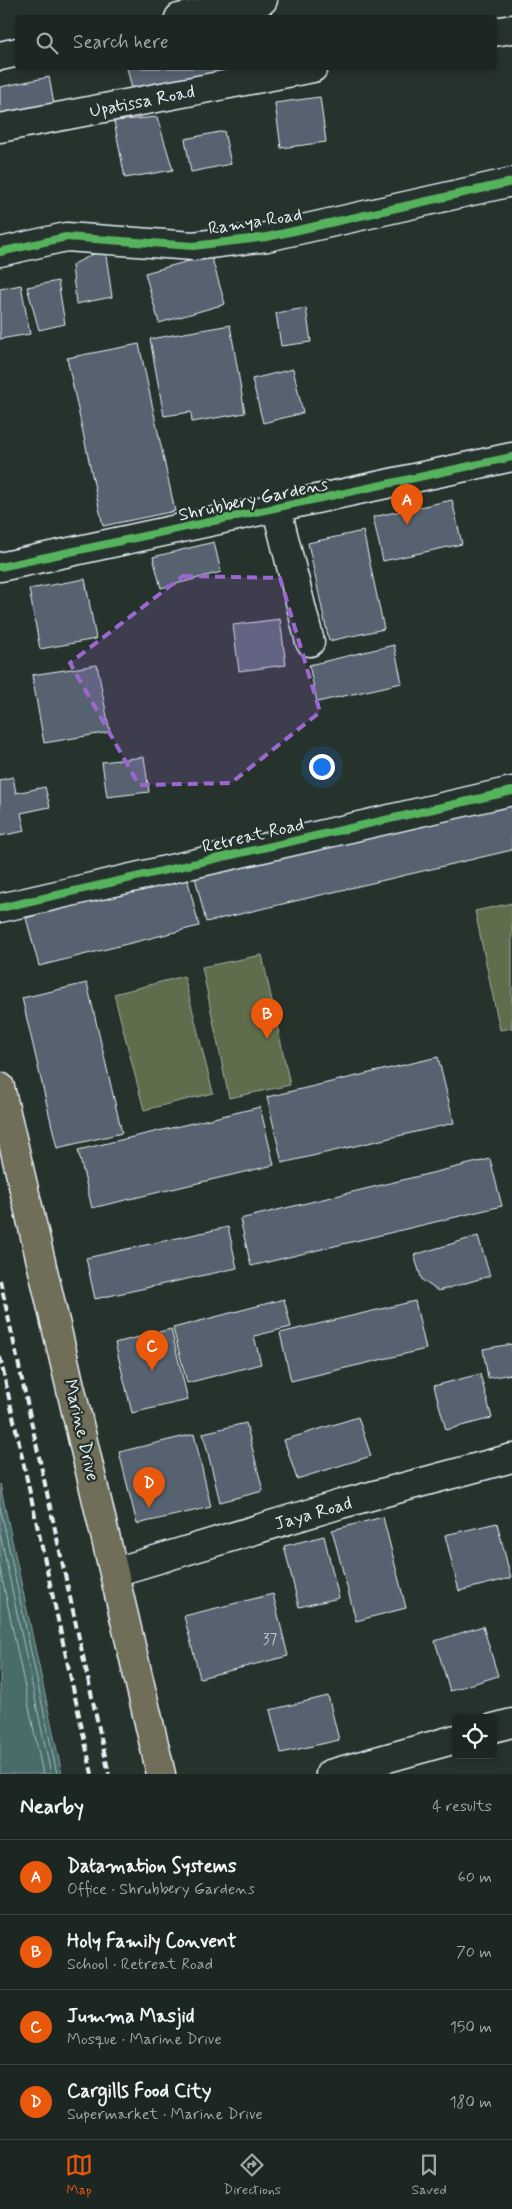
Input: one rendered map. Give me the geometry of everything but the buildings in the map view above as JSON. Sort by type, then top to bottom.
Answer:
[{"type":"main road","name":"Marine Drive","points":[[0,1087],[161,1774]]},
{"type":"street","points":[[178,0],[180,15]]},
{"type":"street","points":[[190,15],[263,0]]},
{"type":"street","points":[[497,32],[512,29]]},
{"type":"street","points":[[0,56],[15,53]]},
{"type":"street","name":"Upatissa Road","points":[[0,128],[303,70]]},
{"type":"street","name":"Ramya Road","points":[[0,252],[66,238],[193,246],[267,238],[512,182]]},
{"type":"street","name":"Shrubbery Gardens","points":[[0,567],[277,510],[512,458]]},
{"type":"street","points":[[277,510],[310,642]]},
{"type":"street","name":"Retreat Road","points":[[0,908],[512,791]]},
{"type":"street","name":"Jaya Road","points":[[115,1572],[340,1504],[512,1458]]},
{"type":"street","points":[[497,1727],[512,1723]]},
{"type":"street","points":[[330,1774],[452,1740]]},
{"type":"highlighted area","points":[[183,576],[280,578],[320,712],[231,783],[139,785],[70,663]]},
{"type":"green space","points":[[512,903],[512,1028],[500,1030],[475,911]]},
{"type":"green space","points":[[262,955],[290,1085],[229,1098],[202,967]]},
{"type":"green space","points":[[184,976],[213,1093],[144,1110],[114,994]]},
{"type":"water","points":[[0,1484],[62,1774],[0,1774]]},
{"type":"railway","points":[[0,1280],[109,1774]]},
{"type":"railway","points":[[0,1357],[92,1774]]},
{"type":"cycle path","points":[[0,252],[66,237],[193,246],[267,237],[512,182]]},
{"type":"cycle path","points":[[0,567],[512,457]]},
{"type":"cycle path","points":[[0,908],[512,791]]},
{"type":"place","name":"Datamation Systems","points":[[407,525]]},
{"type":"place","name":"Holy Family Convent","points":[[267,1039]]},
{"type":"place","name":"Jumma Masjid","points":[[152,1371]]},
{"type":"place","name":"Cargills Food City","points":[[149,1508]]}]
